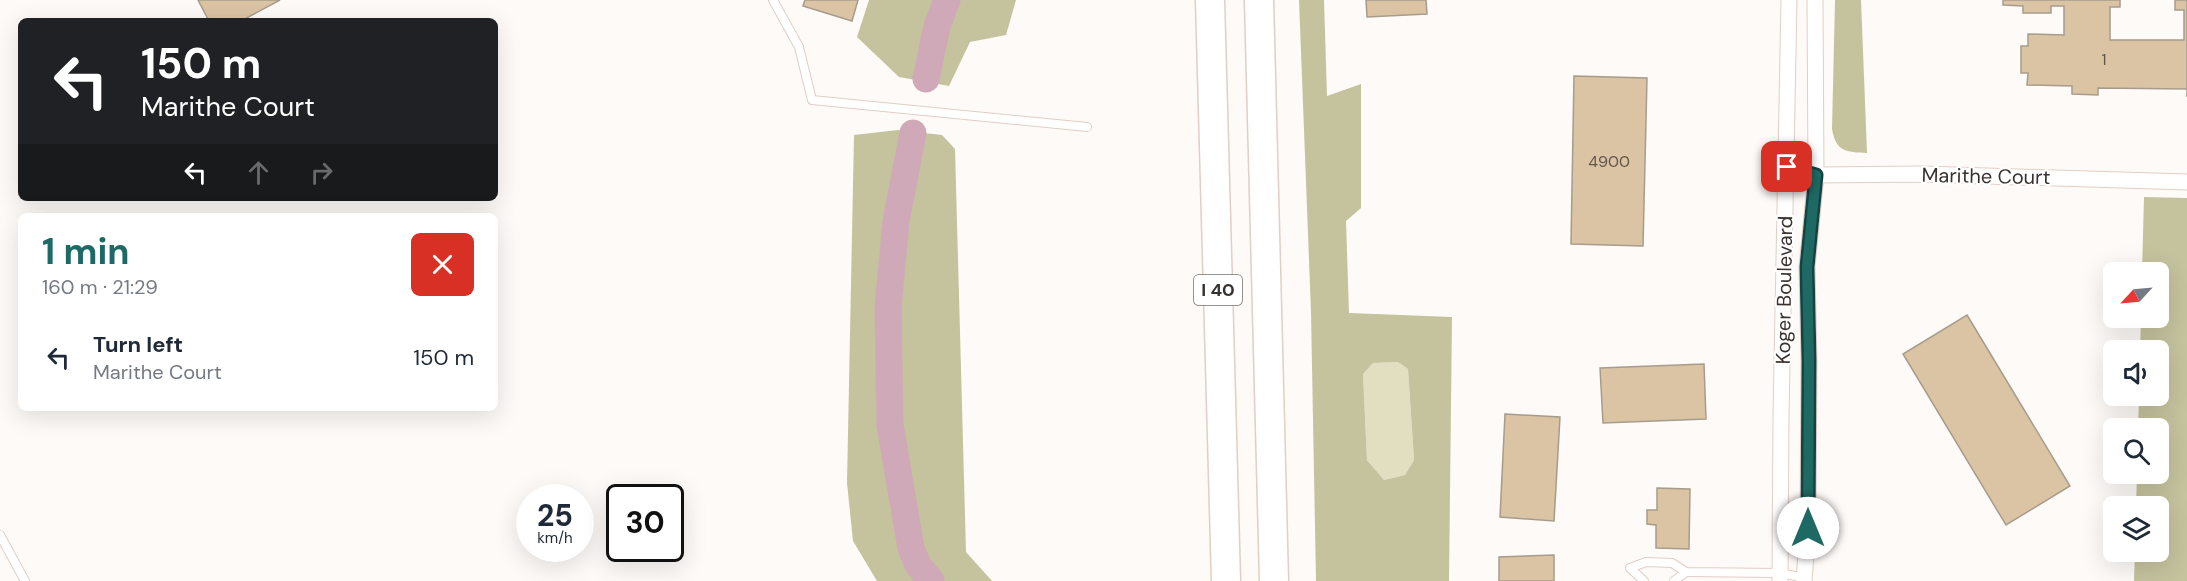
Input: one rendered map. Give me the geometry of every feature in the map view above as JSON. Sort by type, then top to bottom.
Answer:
[{"type":"highway","name":"I 40","points":[[1210,0],[1226,581]]},
{"type":"highway","name":"I 40","points":[[1258,0],[1274,581]]},
{"type":"street","name":"Koger Boulevard","points":[[1779,577],[1789,0]]},
{"type":"street","name":"Koger Boulevard","points":[[1804,579],[1808,528],[1807,267],[1816,175],[1815,0]]},
{"type":"street","name":"Marithe Court","points":[[1787,167],[1816,175],[1907,174],[2187,182]]},
{"type":"lane","points":[[773,0],[799,48],[812,100],[1087,127]]},
{"type":"lane","points":[[0,535],[26,581]]},
{"type":"lane","points":[[1644,581],[1630,568],[1646,562],[1672,563],[1686,572],[1804,579]]},
{"type":"lane","points":[[1674,581],[1686,572]]},
{"type":"shaded area","points":[[869,0],[1016,0],[1006,35],[970,42],[949,86],[899,77],[857,37]]},
{"type":"shaded area","points":[[1299,0],[1324,0],[1327,96],[1361,84],[1361,208],[1346,221],[1349,313],[1452,317],[1449,581],[1316,581],[1311,312]],"holes":[[[1398,362],[1408,369],[1414,460],[1405,475],[1384,480],[1367,460],[1363,374],[1373,363]]]},
{"type":"shaded area","points":[[1835,0],[1861,0],[1867,153],[1843,149],[1836,142],[1832,129]]},
{"type":"shaded area","points":[[898,130],[942,135],[955,149],[966,552],[992,581],[877,581],[853,541],[847,483],[854,135]]},
{"type":"shaded area","points":[[2144,197],[2187,198],[2187,581],[2134,581],[2135,562],[2169,562],[2169,496],[2136,496],[2137,484],[2169,484],[2169,418],[2138,418],[2139,406],[2169,406],[2169,340],[2140,340],[2141,328],[2169,328],[2169,262],[2142,262]]},
{"type":"shaded area","points":[[1398,362],[1408,369],[1414,460],[1405,475],[1384,480],[1367,460],[1363,374],[1373,363]]},
{"type":"building","points":[[198,0],[280,0],[247,18],[207,18]]},
{"type":"building","points":[[805,0],[858,0],[852,21],[803,6]]},
{"type":"building","points":[[1366,0],[1426,0],[1427,14],[1367,17]]},
{"type":"building","points":[[2003,0],[2120,0],[2120,7],[2110,7],[2110,40],[2184,40],[2184,10],[2175,10],[2175,0],[2187,0],[2187,89],[2098,88],[2098,95],[2072,94],[2072,86],[2027,85],[2028,73],[2021,73],[2021,46],[2028,46],[2028,34],[2064,35],[2064,6],[2051,6],[2051,13],[2023,13],[2023,6],[2003,5]]},
{"type":"building","points":[[1574,76],[1647,78],[1643,246],[1571,244]]},
{"type":"building","points":[[1967,315],[2070,486],[2006,525],[1903,354]]},
{"type":"building","points":[[1704,364],[1706,419],[1603,423],[1600,368]]},
{"type":"building","points":[[1505,414],[1560,417],[1554,521],[1500,517]]},
{"type":"building","points":[[1657,488],[1690,489],[1689,549],[1656,548],[1656,525],[1647,524],[1647,510],[1657,510]]},
{"type":"building","points":[[1554,555],[1554,581],[1499,581],[1499,557]]},
{"type":"waterway","points":[[926,79],[937,26],[947,0]]},
{"type":"waterway","points":[[913,133],[896,221],[888,308],[890,425],[911,548],[918,565],[931,581]]},
{"type":"route","points":[[1787,167],[1816,175],[1807,267],[1808,528]]}]
